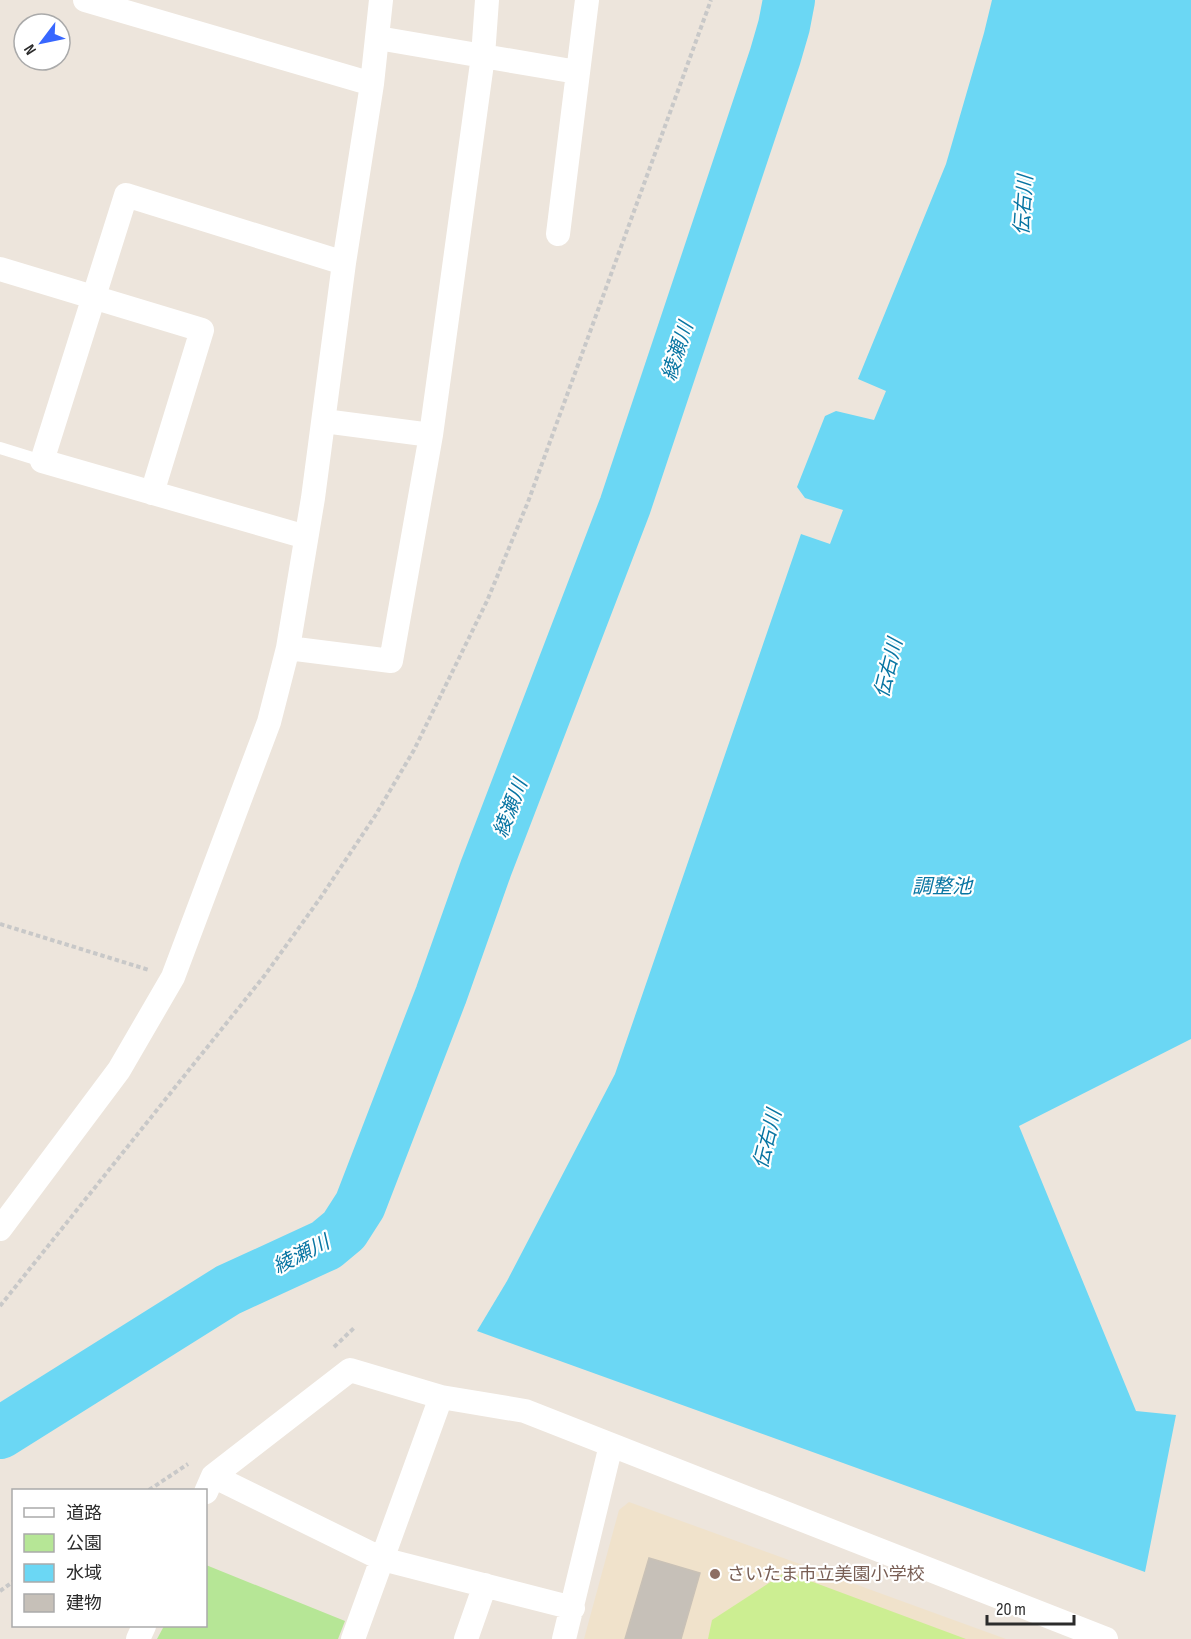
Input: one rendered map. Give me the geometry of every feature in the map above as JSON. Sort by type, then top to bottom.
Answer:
[{"type":"street","points":[[86,0],[372,84]]},
{"type":"street","points":[[0,1229],[119,1070],[172,977],[269,722],[288,648],[324,421],[344,263],[372,84],[381,0]]},
{"type":"street","points":[[288,648],[391,661],[431,435],[483,56],[488,0]]},
{"type":"street","points":[[558,234],[587,0]]},
{"type":"street","points":[[378,38],[577,72]]},
{"type":"street","points":[[306,537],[42,461],[126,195],[344,263]]},
{"type":"street","points":[[0,269],[202,330],[152,493]]},
{"type":"street","points":[[324,421],[431,435]]},
{"type":"street","points":[[573,1608],[382,1559],[209,1484],[350,1370],[441,1397],[525,1411],[1106,1639]]},
{"type":"street","points":[[353,1639],[441,1397]]},
{"type":"street","points":[[564,1639],[611,1445]]},
{"type":"street","points":[[466,1639],[485,1586]]},
{"type":"lane","points":[[0,448],[42,461]]},
{"type":"path","points":[[0,924],[172,977]]},
{"type":"shaded area","name":"さいたま市立美園小学校","points":[[629,1502],[1006,1639],[584,1639],[619,1510]]},
{"type":"green space","points":[[207,1565],[345,1621],[338,1639],[157,1639],[163,1627],[207,1627]]},
{"type":"green space","points":[[786,1572],[966,1639],[708,1639],[712,1620]]},
{"type":"water","name":"調整池","points":[[992,0],[1191,0],[1191,1039],[1019,1126],[1136,1411],[1176,1415],[1145,1572],[477,1331],[507,1281],[615,1074],[801,534],[830,544],[843,510],[805,498],[797,487],[825,416],[836,411],[874,420],[886,391],[858,379],[946,164]]},
{"type":"building","points":[[649,1558],[700,1573],[681,1639],[625,1639]]},
{"type":"waterway","name":"綾瀬川","points":[[0,1433],[228,1290],[326,1245],[344,1230],[360,1205],[625,506],[775,57],[789,0]]},
{"type":"place","name":"さいたま市立美園小学校","points":[[715,1574]]},
{"type":"water label","name":"伝右川","points":[[1023,205]]},
{"type":"water label","name":"伝右川","points":[[888,668]]},
{"type":"water label","name":"伝右川","points":[[767,1139]]}]
